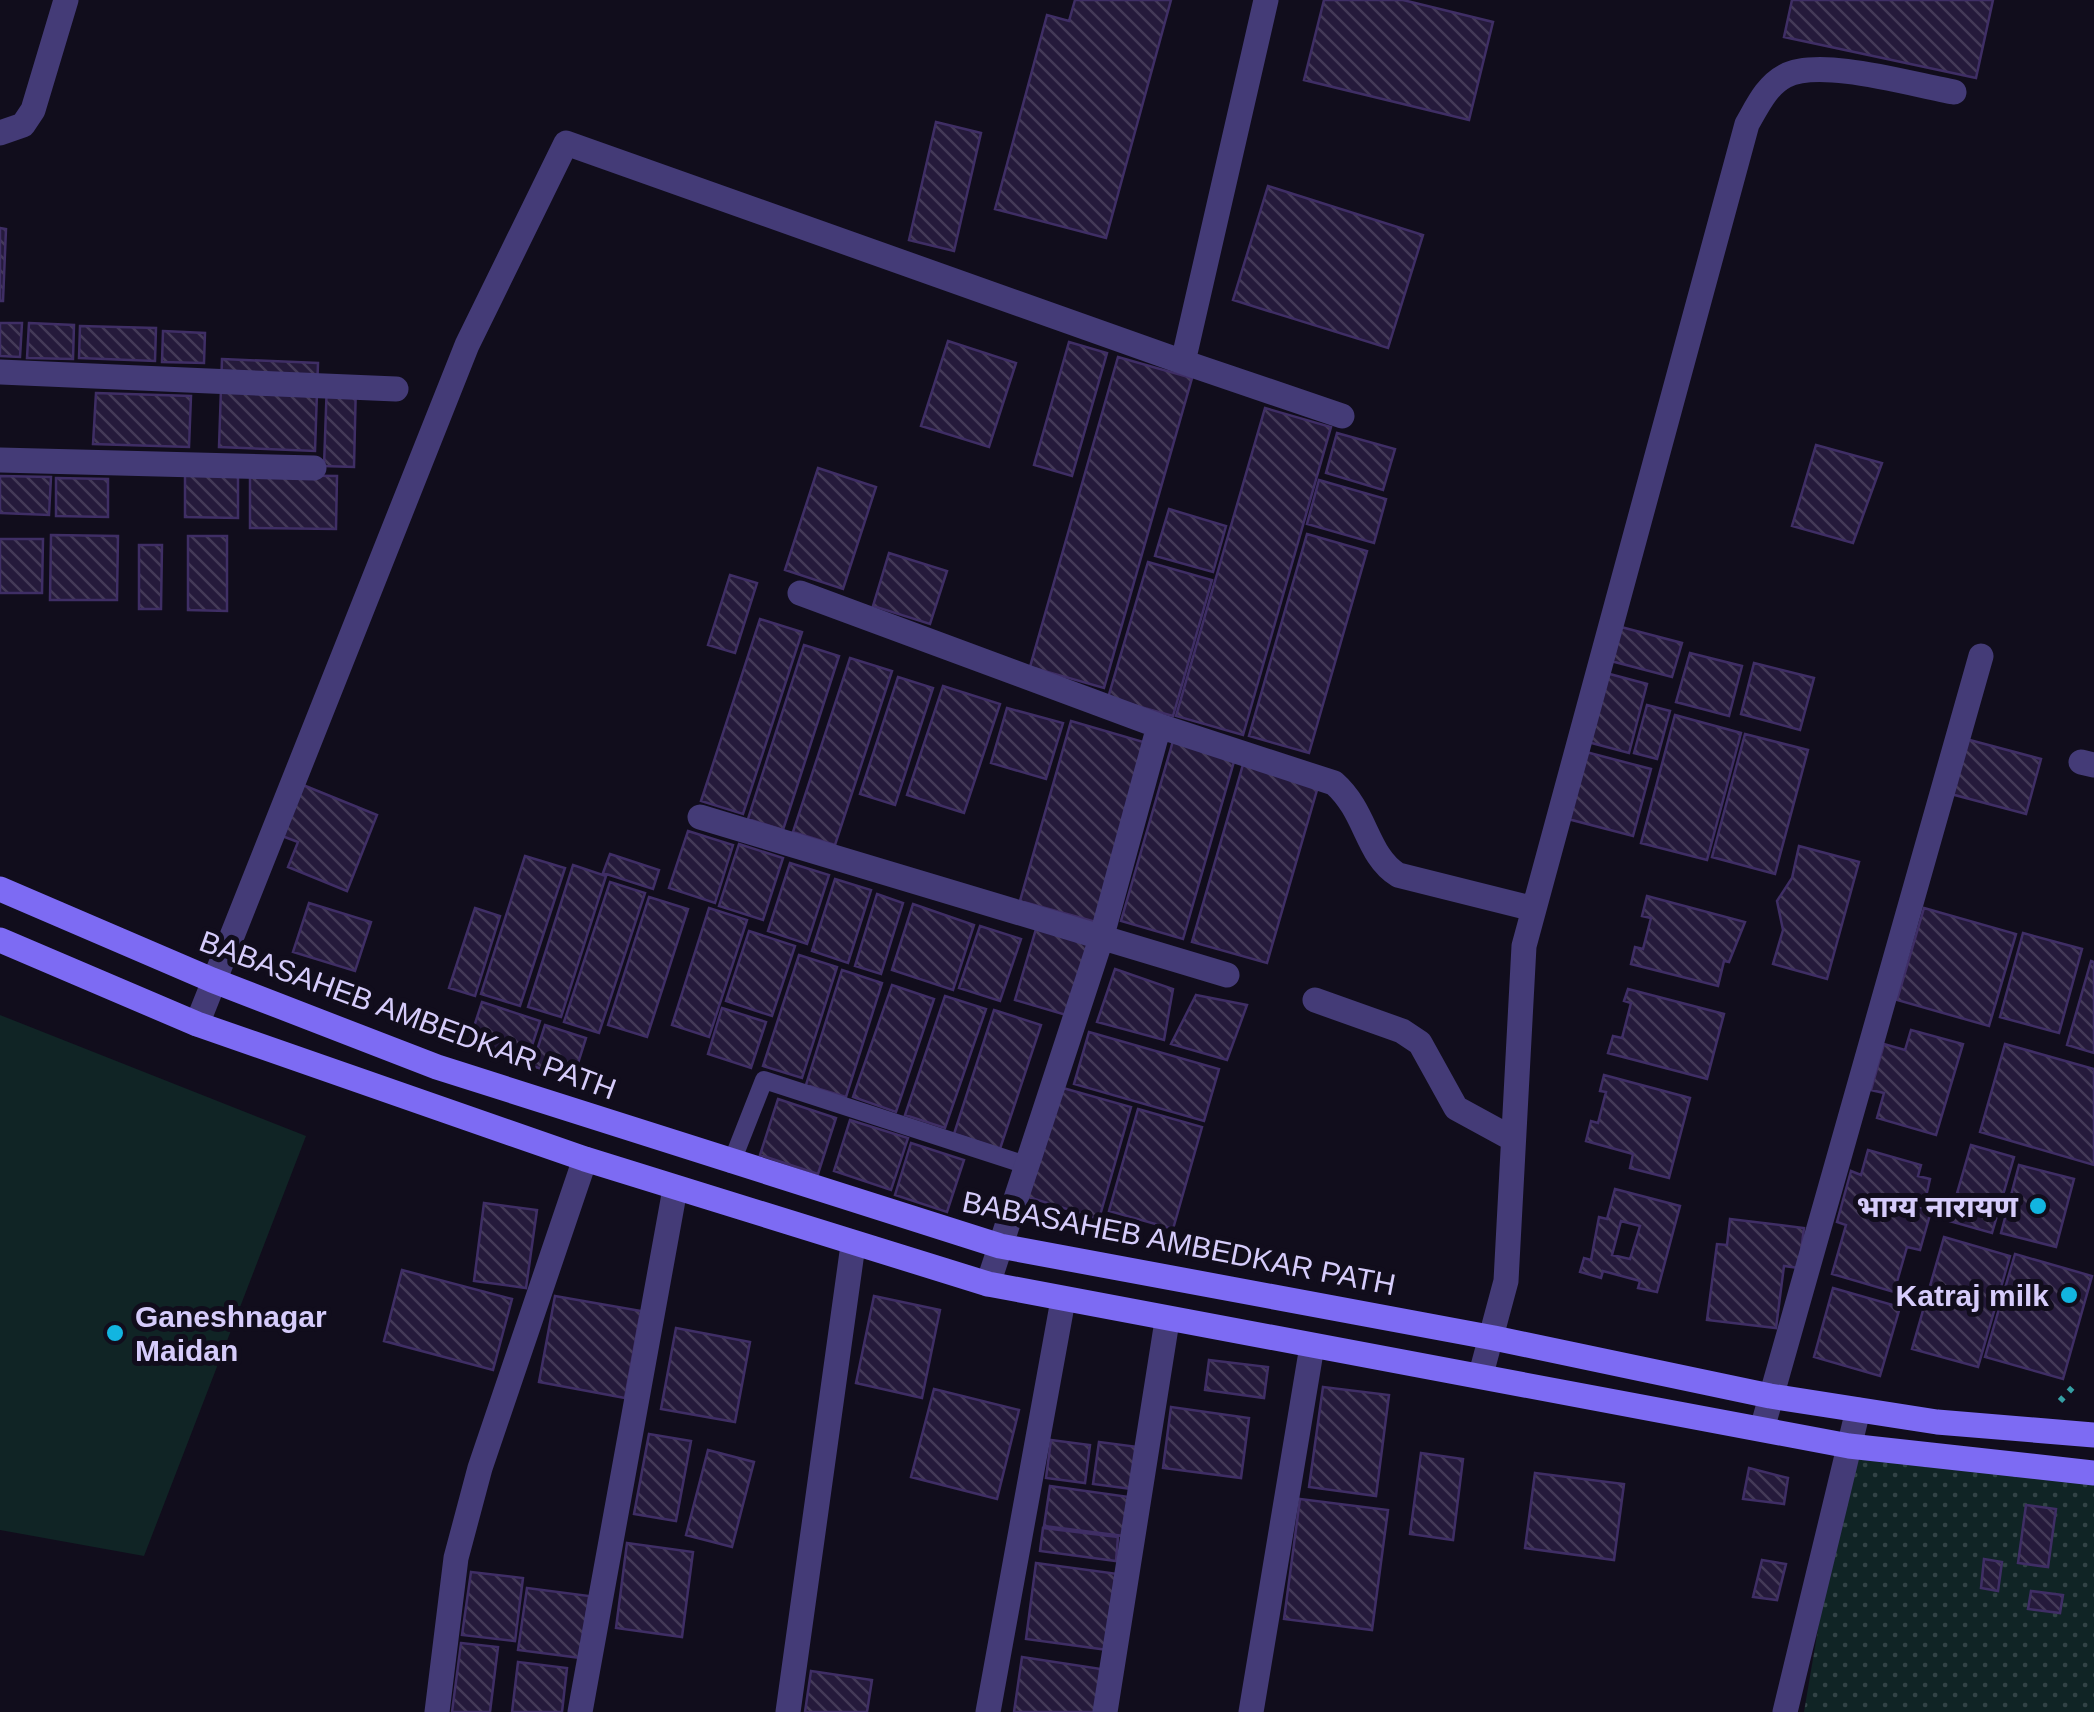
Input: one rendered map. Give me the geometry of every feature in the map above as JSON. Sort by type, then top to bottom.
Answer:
[{"type":"street","points":[[0,133],[23,126],[33,110],[66,0]]},
{"type":"street","points":[[1182,362],[1266,0]]},
{"type":"street","points":[[1481,1374],[1494,1338],[1509,1250],[1511,1138],[1524,946],[1747,124],[1763,96],[1786,75],[1817,69],[1954,92]]},
{"type":"street","points":[[197,1024],[466,345],[566,143],[1342,416]]},
{"type":"street","points":[[0,372],[396,389]]},
{"type":"street","points":[[0,460],[314,468]]},
{"type":"street","points":[[800,593],[1158,726],[1334,783],[1352,800],[1383,865],[1398,875],[1534,909]]},
{"type":"street","points":[[1762,1429],[1980,656]]},
{"type":"street","points":[[988,1284],[1101,939],[1158,726]]},
{"type":"street","points":[[700,817],[1227,975]]},
{"type":"street","name":"BABASAHEB AMBEDKAR PATH","points":[[0,889],[212,980],[437,1067],[731,1164],[1000,1246],[1494,1338],[1770,1396],[1938,1422],[2094,1435]]},
{"type":"street","points":[[0,940],[197,1024],[585,1159],[988,1284],[1167,1321],[1481,1374],[1849,1446],[2094,1473]]},
{"type":"street","points":[[1315,1000],[1420,1043],[1456,1108],[1511,1138]]},
{"type":"street","points":[[437,1712],[456,1558],[480,1468],[585,1159]]},
{"type":"street","points":[[580,1712],[674,1188]]},
{"type":"street","points":[[788,1712],[853,1245]]},
{"type":"street","points":[[988,1712],[1062,1300]]},
{"type":"street","points":[[1105,1712],[1167,1321]]},
{"type":"street","points":[[1250,1712],[1312,1346]]},
{"type":"street","points":[[1785,1712],[1858,1410]]},
{"type":"lane","points":[[731,1164],[764,1080],[1026,1165]]},
{"type":"green space","name":"Ganeshnagar Maidan","points":[[0,1015],[306,1136],[144,1556],[0,1530]]},
{"type":"green space","points":[[1849,1446],[2094,1472],[2094,1712],[1804,1712]]},
{"type":"building","points":[[1075,0],[1171,0],[1106,238],[995,209],[1047,15],[1069,21]]},
{"type":"building","points":[[1324,0],[1403,0],[1493,22],[1469,120],[1304,80]]},
{"type":"building","points":[[1792,0],[1993,0],[1976,78],[1784,37]]},
{"type":"building","points":[[936,122],[981,133],[954,251],[909,240]]},
{"type":"building","points":[[1268,186],[1423,235],[1388,348],[1233,300]]},
{"type":"building","points":[[0,228],[6,229],[3,301],[0,301]]},
{"type":"building","points":[[0,323],[22,323],[20,357],[0,356]]},
{"type":"building","points":[[29,323],[74,325],[73,359],[27,358]]},
{"type":"building","points":[[80,326],[156,328],[155,361],[79,358]]},
{"type":"building","points":[[163,331],[205,333],[204,363],[162,362]]},
{"type":"building","points":[[948,341],[1016,363],[989,447],[921,426]]},
{"type":"building","points":[[1069,342],[1107,353],[1072,476],[1034,465]]},
{"type":"building","points":[[1118,357],[1192,378],[1104,688],[1030,667]]},
{"type":"building","points":[[222,359],[318,363],[315,451],[219,447]]},
{"type":"building","points":[[327,381],[356,382],[354,467],[324,466]]},
{"type":"building","points":[[96,393],[191,396],[189,447],[93,444]]},
{"type":"building","points":[[1265,408],[1331,427],[1243,735],[1176,716]]},
{"type":"building","points":[[1337,433],[1395,449],[1383,490],[1326,473]]},
{"type":"building","points":[[1816,445],[1882,463],[1853,543],[1792,526]]},
{"type":"building","points":[[818,468],[876,487],[843,589],[785,570]]},
{"type":"building","points":[[185,472],[238,473],[238,518],[185,517]]},
{"type":"building","points":[[250,475],[337,476],[336,529],[250,528]]},
{"type":"building","points":[[0,476],[51,477],[49,515],[0,513]]},
{"type":"building","points":[[56,478],[108,479],[108,517],[56,516]]},
{"type":"building","points":[[1319,480],[1386,499],[1374,543],[1307,524]]},
{"type":"building","points":[[1169,509],[1226,526],[1213,572],[1155,556]]},
{"type":"building","points":[[1307,534],[1367,551],[1309,753],[1249,736]]},
{"type":"building","points":[[51,535],[118,536],[117,600],[50,600]]},
{"type":"building","points":[[188,536],[227,536],[227,611],[188,610]]},
{"type":"building","points":[[0,539],[43,539],[42,593],[0,593]]},
{"type":"building","points":[[139,545],[162,545],[161,609],[139,609]]},
{"type":"building","points":[[889,553],[947,571],[930,624],[873,606]]},
{"type":"building","points":[[1148,562],[1212,580],[1173,716],[1108,698]]},
{"type":"building","points":[[730,575],[757,583],[735,653],[708,645]]},
{"type":"building","points":[[760,619],[802,632],[743,814],[701,801]]},
{"type":"building","points":[[1621,627],[1682,643],[1672,677],[1611,661]]},
{"type":"building","points":[[804,645],[839,656],[783,830],[748,819]]},
{"type":"building","points":[[1690,653],[1742,666],[1729,716],[1676,702]]},
{"type":"building","points":[[850,658],[892,671],[835,845],[793,832]]},
{"type":"building","points":[[1754,663],[1814,678],[1800,730],[1741,714]]},
{"type":"building","points":[[1606,673],[1647,684],[1629,753],[1588,742]]},
{"type":"building","points":[[898,677],[933,688],[895,805],[860,794]]},
{"type":"building","points":[[943,686],[1000,704],[964,813],[907,795]]},
{"type":"building","points":[[1647,705],[1670,711],[1657,759],[1634,753]]},
{"type":"building","points":[[1007,708],[1063,723],[1046,779],[991,763]]},
{"type":"building","points":[[1675,715],[1741,733],[1707,860],[1641,843]]},
{"type":"building","points":[[1071,721],[1147,743],[1096,922],[1020,901]]},
{"type":"building","points":[[1745,734],[1808,750],[1775,874],[1712,857]]},
{"type":"building","points":[[1966,739],[2041,759],[2026,814],[1951,794]]},
{"type":"building","points":[[1173,741],[1235,758],[1183,939],[1121,921]]},
{"type":"building","points":[[1586,752],[1651,769],[1633,836],[1568,819]]},
{"type":"building","points":[[1244,761],[1319,783],[1267,963],[1192,942]]},
{"type":"building","points":[[303,785],[377,815],[347,891],[288,867],[298,842],[282,836]]},
{"type":"building","points":[[688,831],[733,845],[715,903],[669,888]]},
{"type":"building","points":[[739,844],[783,858],[763,920],[719,906]]},
{"type":"building","points":[[1799,846],[1859,862],[1827,979],[1773,964],[1783,930],[1777,901],[1792,878]]},
{"type":"building","points":[[610,854],[659,870],[653,889],[603,873]]},
{"type":"building","points":[[525,856],[565,868],[520,1006],[481,994]]},
{"type":"building","points":[[790,863],[829,875],[807,944],[768,931]]},
{"type":"building","points":[[573,865],[606,876],[561,1017],[528,1007]]},
{"type":"building","points":[[835,879],[871,890],[848,963],[812,951]]},
{"type":"building","points":[[610,882],[645,893],[599,1033],[564,1022]]},
{"type":"building","points":[[877,894],[903,903],[881,974],[855,966]]},
{"type":"building","points":[[1647,896],[1745,922],[1729,962],[1724,961],[1718,986],[1631,964],[1635,947],[1643,949],[1651,918],[1642,916]]},
{"type":"building","points":[[649,897],[688,909],[647,1037],[608,1025]]},
{"type":"building","points":[[309,903],[371,922],[355,971],[293,952]]},
{"type":"building","points":[[913,904],[974,925],[953,990],[892,970]]},
{"type":"building","points":[[475,908],[500,916],[475,996],[449,988]]},
{"type":"building","points":[[709,908],[747,920],[709,1037],[672,1025]]},
{"type":"building","points":[[1924,908],[2016,934],[1989,1026],[1897,1000]]},
{"type":"building","points":[[980,926],[1021,939],[1000,1001],[959,988]]},
{"type":"building","points":[[1036,929],[1094,945],[1073,1017],[1015,1000]]},
{"type":"building","points":[[749,931],[795,946],[772,1016],[726,1001]]},
{"type":"building","points":[[2023,933],[2082,949],[2059,1033],[2000,1017]]},
{"type":"building","points":[[799,955],[837,967],[802,1078],[763,1066]]},
{"type":"building","points":[[2091,961],[2094,962],[2094,1053],[2067,1045]]},
{"type":"building","points":[[1115,969],[1173,989],[1164,1040],[1097,1022]]},
{"type":"building","points":[[842,970],[882,983],[846,1097],[806,1085]]},
{"type":"building","points":[[892,985],[934,999],[896,1112],[853,1097]]},
{"type":"building","points":[[1628,989],[1724,1014],[1707,1079],[1608,1053],[1613,1036],[1622,1038],[1631,1003],[1624,1001]]},
{"type":"building","points":[[1196,995],[1247,1005],[1227,1060],[1171,1044]]},
{"type":"building","points":[[945,996],[986,1009],[945,1128],[905,1115]]},
{"type":"building","points":[[482,1002],[540,1021],[527,1061],[469,1042]]},
{"type":"building","points":[[722,1008],[766,1022],[751,1068],[708,1054]]},
{"type":"building","points":[[994,1010],[1041,1025],[1000,1149],[954,1134]]},
{"type":"building","points":[[545,1025],[586,1038],[573,1079],[532,1066]]},
{"type":"building","points":[[1911,1030],[1963,1044],[1936,1135],[1877,1118],[1884,1093],[1871,1090],[1884,1044],[1905,1050]]},
{"type":"building","points":[[1089,1032],[1219,1069],[1204,1121],[1074,1084]]},
{"type":"building","points":[[2005,1044],[2094,1069],[2094,1165],[1980,1132]]},
{"type":"building","points":[[1604,1075],[1690,1098],[1669,1178],[1630,1168],[1633,1154],[1586,1141],[1591,1121],[1598,1123],[1606,1092],[1600,1091]]},
{"type":"building","points":[[1063,1088],[1131,1107],[1099,1219],[1028,1197]]},
{"type":"building","points":[[778,1099],[836,1118],[818,1174],[760,1155]]},
{"type":"building","points":[[1138,1109],[1202,1127],[1173,1229],[1109,1211]]},
{"type":"building","points":[[850,1120],[908,1138],[891,1190],[834,1171]]},
{"type":"building","points":[[911,1143],[964,1160],[947,1212],[895,1195]]},
{"type":"building","points":[[1971,1145],[2014,1157],[1992,1233],[1949,1221]]},
{"type":"building","points":[[1868,1150],[1921,1165],[1918,1176],[1930,1179],[1925,1201],[1920,1200],[1918,1207],[1931,1211],[1920,1250],[1907,1247],[1894,1292],[1832,1274],[1846,1225],[1837,1222],[1851,1171],[1861,1175]]},
{"type":"building","name":"भाग्य नारायण","points":[[2019,1165],[2074,1179],[2056,1247],[2001,1233]]},
{"type":"building","points":[[1615,1189],[1680,1206],[1657,1292],[1638,1288],[1640,1281],[1603,1271],[1601,1278],[1580,1272],[1584,1258],[1591,1260],[1599,1217],[1607,1219]],"holes":[[[1621,1221],[1640,1226],[1630,1259],[1612,1255]]]},
{"type":"building","points":[[484,1203],[537,1210],[526,1288],[474,1281]]},
{"type":"building","points":[[1730,1219],[1804,1228],[1799,1268],[1784,1266],[1776,1328],[1707,1320],[1717,1244],[1727,1245]]},
{"type":"building","points":[[1944,1237],[2010,1256],[1978,1367],[1912,1349]]},
{"type":"building","points":[[2015,1254],[2092,1276],[2063,1379],[1985,1357]]},
{"type":"building","points":[[402,1270],[512,1299],[493,1370],[384,1341]]},
{"type":"building","points":[[1833,1288],[1900,1307],[1880,1376],[1814,1357]]},
{"type":"building","points":[[555,1296],[641,1311],[625,1398],[539,1382]]},
{"type":"building","points":[[874,1296],[940,1310],[922,1398],[856,1383]]},
{"type":"building","points":[[676,1328],[750,1342],[735,1422],[661,1409]]},
{"type":"building","points":[[1209,1360],[1268,1367],[1264,1398],[1205,1390]]},
{"type":"building","points":[[1323,1387],[1389,1395],[1376,1496],[1309,1487]]},
{"type":"building","points":[[934,1389],[1019,1410],[997,1499],[911,1477]]},
{"type":"building","points":[[1171,1407],[1249,1418],[1241,1478],[1163,1468]]},
{"type":"building","points":[[649,1434],[691,1441],[676,1521],[634,1514]]},
{"type":"building","points":[[1051,1440],[1090,1445],[1085,1483],[1046,1478]]},
{"type":"building","points":[[1099,1442],[1138,1447],[1132,1489],[1093,1484]]},
{"type":"building","points":[[708,1450],[754,1462],[732,1547],[686,1535]]},
{"type":"building","points":[[1421,1453],[1463,1459],[1453,1540],[1410,1534]]},
{"type":"building","points":[[1749,1468],[1788,1478],[1784,1504],[1743,1499]]},
{"type":"building","points":[[1535,1473],[1624,1484],[1614,1560],[1525,1548]]},
{"type":"building","points":[[1050,1486],[1129,1497],[1124,1536],[1044,1526]]},
{"type":"building","points":[[1300,1499],[1388,1510],[1372,1630],[1284,1619]]},
{"type":"building","points":[[2026,1505],[2056,1509],[2048,1567],[2018,1563]]},
{"type":"building","points":[[1043,1528],[1118,1537],[1116,1561],[1040,1551]]},
{"type":"building","points":[[627,1543],[693,1552],[682,1637],[616,1628]]},
{"type":"building","points":[[1984,1559],[2002,1562],[1998,1591],[1981,1588]]},
{"type":"building","points":[[1762,1560],[1786,1564],[1777,1600],[1753,1597]]},
{"type":"building","points":[[1036,1563],[1118,1574],[1108,1650],[1026,1639]]},
{"type":"building","points":[[471,1572],[523,1578],[515,1641],[462,1635]]},
{"type":"building","points":[[527,1588],[589,1596],[581,1658],[518,1650]]},
{"type":"building","points":[[2031,1591],[2063,1595],[2060,1613],[2028,1609]]},
{"type":"building","points":[[461,1643],[498,1647],[490,1712],[452,1712]]},
{"type":"building","points":[[1022,1657],[1101,1669],[1095,1712],[1014,1712]]},
{"type":"building","points":[[518,1662],[567,1668],[562,1712],[512,1712]]},
{"type":"building","points":[[811,1671],[872,1680],[867,1712],[805,1712]]},
{"type":"place","name":"भाग्य नारायण","points":[[2038,1206]]},
{"type":"place","name":"Katraj milk","points":[[2069,1295]]},
{"type":"place","name":"Ganeshnagar Maidan","points":[[115,1333]]}]
